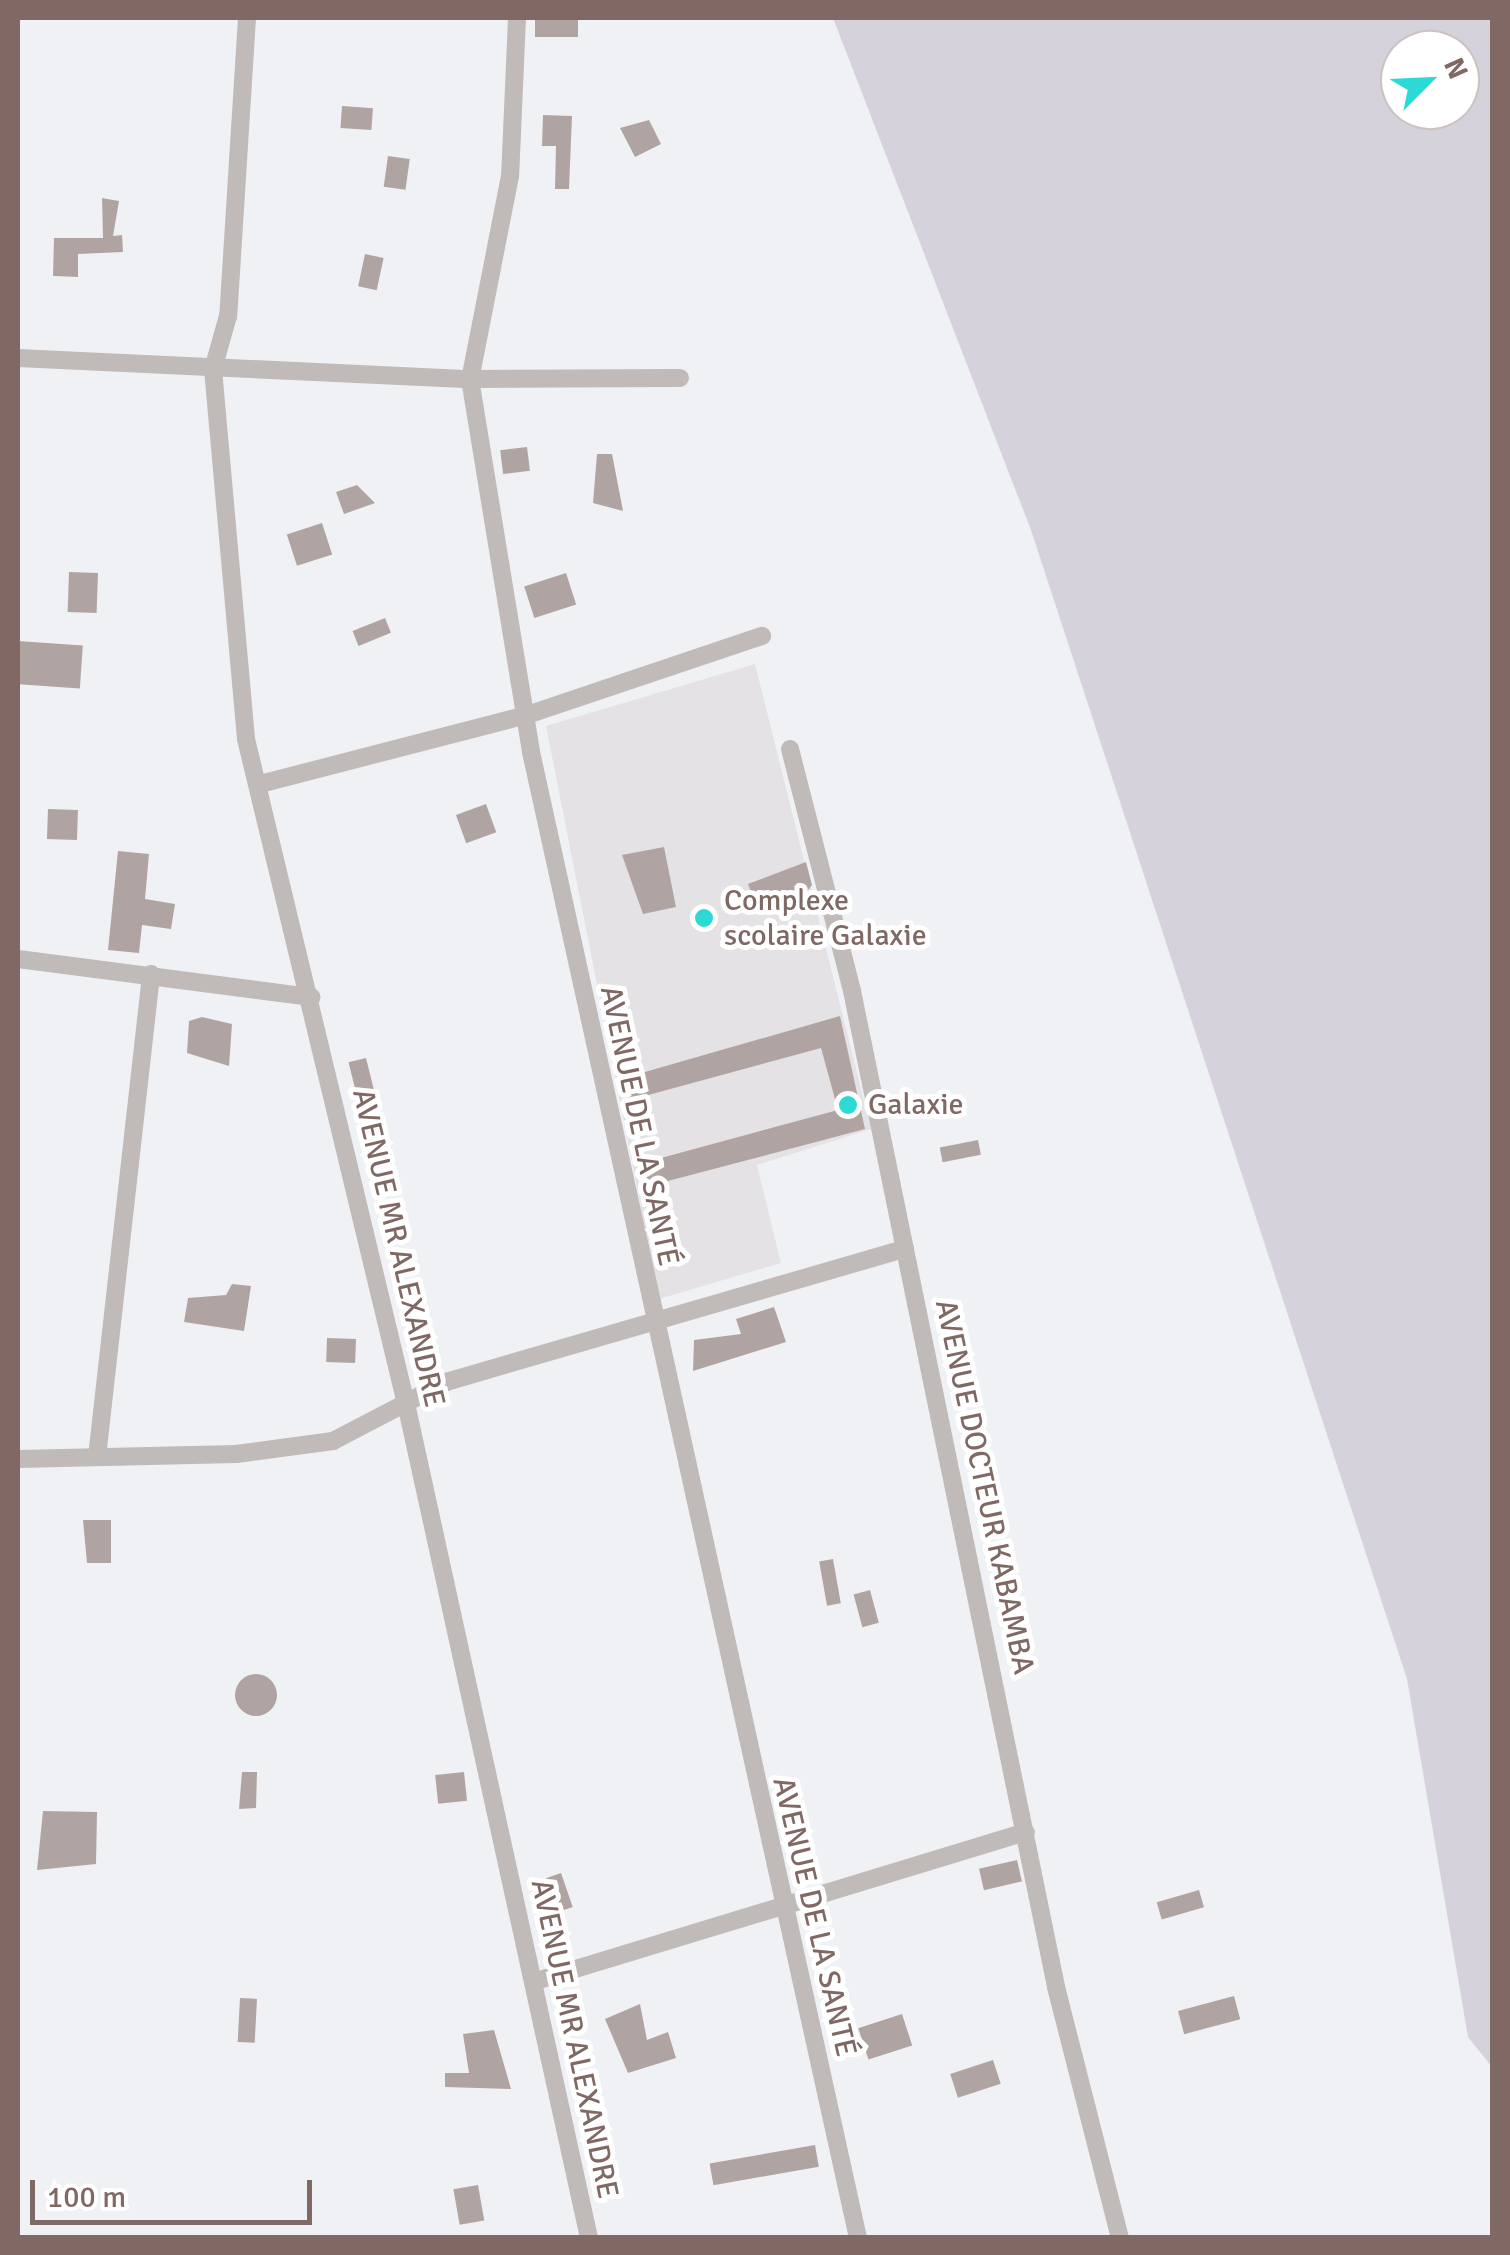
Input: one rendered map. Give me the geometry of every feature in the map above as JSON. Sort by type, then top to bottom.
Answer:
[{"type":"street","points":[[213,369],[228,316],[247,18]]},
{"type":"street","name":"AVENUE DE LA SANTÉ","points":[[517,18],[510,176],[470,379],[527,715],[652,1323],[858,2238]]},
{"type":"street","points":[[18,358],[470,379],[680,378]]},
{"type":"street","name":"AVENUE MR ALEXANDRE","points":[[213,369],[239,683],[407,1408],[536,1982],[589,2238]]},
{"type":"street","points":[[260,784],[527,715],[762,636]]},
{"type":"street","name":"AVENUE DOCTEUR KABAMBA","points":[[790,749],[905,1249],[1026,1832],[1120,2238]]},
{"type":"street","points":[[18,959],[312,997]]},
{"type":"street","points":[[97,1457],[151,974]]},
{"type":"street","points":[[18,1459],[305,1446],[407,1408],[446,1382],[905,1249]]},
{"type":"street","points":[[536,1982],[785,1912],[1026,1832]]},
{"type":"shaded area","points":[[833,18],[1492,18],[1492,2067],[1468,2037],[1407,1679],[1031,530]]},
{"type":"shaded area","name":"Complexe scolaire Galaxie","points":[[755,664],[871,1129],[757,1165],[781,1263],[659,1299],[546,726]]},
{"type":"building","points":[[535,18],[578,18],[578,37],[535,37]]},
{"type":"building","points":[[342,106],[373,108],[371,130],[340,128]]},
{"type":"building","points":[[543,115],[572,116],[569,189],[555,189],[556,146],[542,146]]},
{"type":"building","points":[[649,120],[661,144],[635,157],[620,128]]},
{"type":"building","points":[[388,156],[410,159],[405,190],[384,187]]},
{"type":"building","points":[[102,198],[119,201],[113,236],[122,235],[123,252],[78,254],[78,277],[53,276],[54,238],[103,238]]},
{"type":"building","points":[[365,254],[384,258],[377,290],[358,286]]},
{"type":"building","points":[[527,447],[530,471],[503,474],[500,450]]},
{"type":"building","points":[[597,454],[612,454],[623,511],[593,503]]},
{"type":"building","points":[[357,485],[375,503],[344,514],[336,492]]},
{"type":"building","points":[[322,523],[332,554],[297,566],[287,534]]},
{"type":"building","points":[[69,572],[98,573],[97,613],[68,612]]},
{"type":"building","points":[[566,573],[576,604],[534,618],[524,587]]},
{"type":"building","points":[[385,618],[391,633],[359,646],[353,631]]},
{"type":"building","points":[[18,641],[83,646],[80,688],[18,684]]},
{"type":"building","points":[[486,804],[496,832],[466,843],[456,815]]},
{"type":"building","points":[[48,809],[78,810],[77,840],[47,839]]},
{"type":"building","points":[[664,847],[676,907],[643,914],[622,855]]},
{"type":"building","points":[[118,851],[149,854],[145,899],[175,904],[171,929],[142,925],[139,953],[108,950]]},
{"type":"building","points":[[806,862],[812,885],[804,895],[759,912],[748,884]]},
{"type":"building","name":"Galaxie","points":[[840,1016],[865,1129],[645,1187],[639,1164],[838,1110],[821,1048],[630,1100],[624,1078]]},
{"type":"building","points":[[202,1017],[232,1024],[229,1066],[187,1053],[189,1021]]},
{"type":"building","points":[[366,1058],[376,1098],[358,1102],[349,1062]]},
{"type":"building","points":[[978,1140],[981,1155],[943,1162],[940,1147]]},
{"type":"building","points":[[232,1284],[251,1286],[244,1331],[184,1322],[188,1298],[226,1295]]},
{"type":"building","points":[[774,1307],[786,1342],[693,1371],[694,1340],[741,1334],[736,1319]]},
{"type":"building","points":[[327,1338],[356,1339],[355,1363],[326,1362]]},
{"type":"building","points":[[83,1520],[111,1520],[111,1563],[87,1563]]},
{"type":"building","points":[[833,1559],[841,1603],[827,1606],[819,1561]]},
{"type":"building","points":[[870,1590],[879,1623],[862,1627],[854,1594]]},
{"type":"building","points":[[256,1674],[271,1680],[277,1695],[271,1710],[256,1716],[241,1710],[235,1695],[241,1680]]},
{"type":"building","points":[[242,1772],[257,1772],[256,1808],[239,1809]]},
{"type":"building","points":[[464,1772],[467,1801],[438,1804],[435,1775]]},
{"type":"building","points":[[43,1811],[97,1812],[96,1864],[37,1870]]},
{"type":"building","points":[[1017,1860],[1022,1881],[984,1890],[979,1869]]},
{"type":"building","points":[[561,1873],[573,1907],[558,1912],[546,1878]]},
{"type":"building","points":[[1199,1890],[1204,1907],[1162,1919],[1157,1902]]},
{"type":"building","points":[[1234,1996],[1240,2019],[1184,2034],[1178,2011]]},
{"type":"building","points":[[240,1998],[257,1999],[255,2043],[238,2042]]},
{"type":"building","points":[[640,2004],[647,2040],[668,2032],[676,2058],[628,2073],[605,2019]]},
{"type":"building","points":[[902,2014],[912,2045],[868,2060],[858,2028]]},
{"type":"building","points":[[494,2030],[511,2089],[445,2087],[445,2073],[469,2073],[463,2034]]},
{"type":"building","points":[[993,2060],[1001,2084],[958,2098],[950,2074]]},
{"type":"building","points":[[815,2145],[819,2167],[713,2185],[710,2164]]},
{"type":"building","points":[[478,2185],[484,2220],[460,2225],[453,2189]]},
{"type":"place","name":"Complexe scolaire Galaxie","points":[[704,918]]},
{"type":"place","name":"Galaxie","points":[[848,1105]]}]
